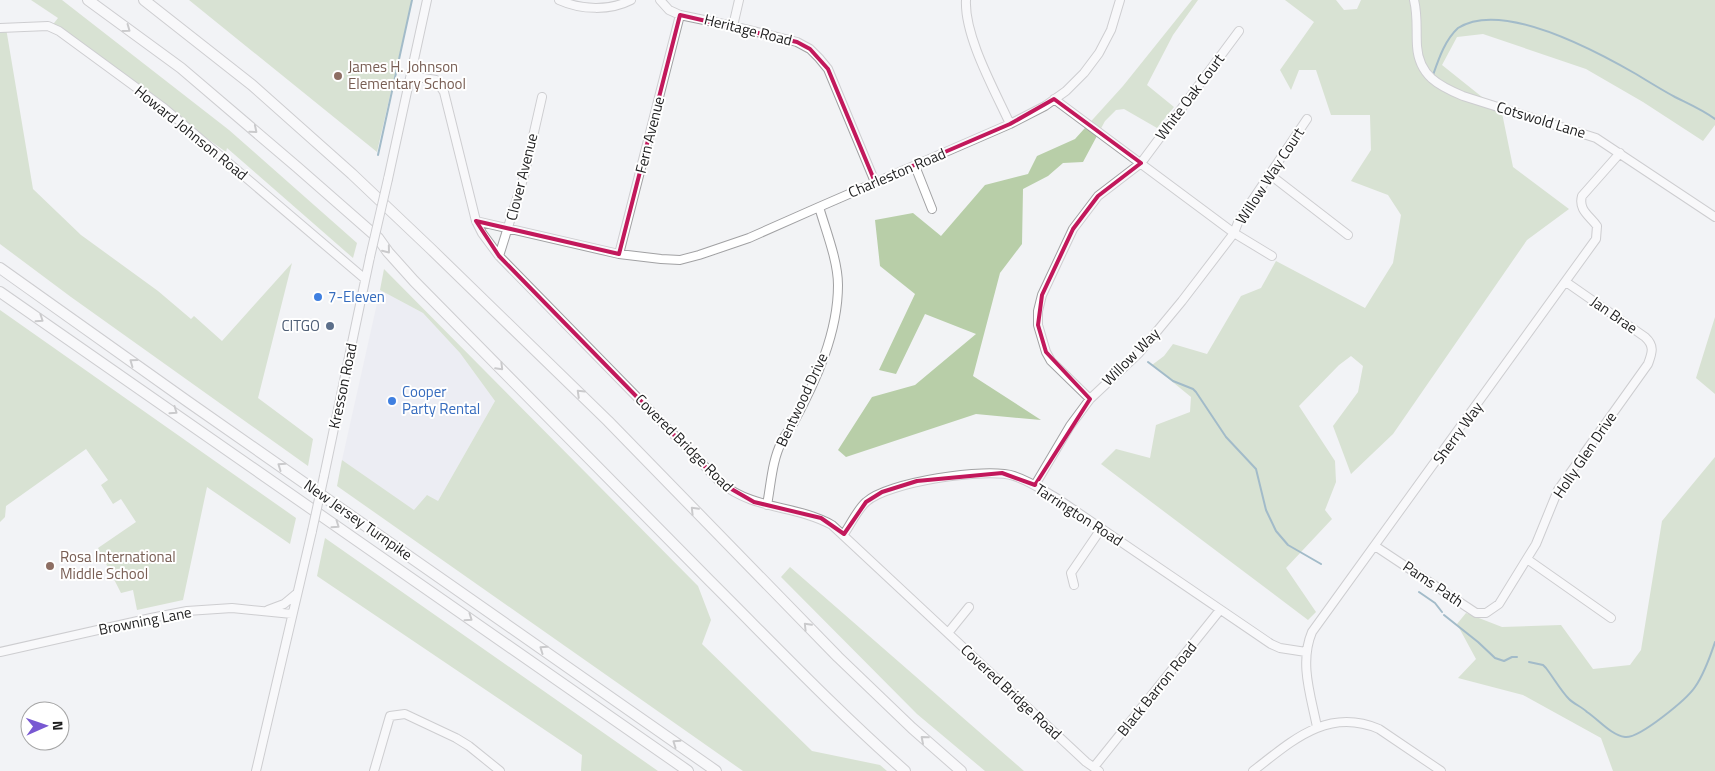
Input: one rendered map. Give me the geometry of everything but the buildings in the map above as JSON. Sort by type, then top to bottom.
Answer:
[{"type":"highway","points":[[88,0],[181,68],[378,238],[388,252],[414,280],[638,508],[768,639],[884,753],[905,771]]},
{"type":"highway","points":[[144,0],[252,85],[352,174],[424,242],[608,421],[838,657],[960,771]]},
{"type":"highway","points":[[0,262],[39,295]]},
{"type":"highway","name":"New Jersey Turnpike","points":[[0,268],[716,771]]},
{"type":"highway","name":"New Jersey Turnpike","points":[[0,292],[688,771]]},
{"type":"street","name":"Kresson Road","points":[[256,771],[312,531],[365,279],[427,0]]},
{"type":"street","points":[[559,0],[569,4],[598,8],[612,7],[631,0]]},
{"type":"street","name":"Heritage Road","points":[[660,0],[669,10],[680,15],[797,42],[810,49],[828,69],[875,182]]},
{"type":"street","points":[[733,26],[740,0]]},
{"type":"street","points":[[966,0],[966,8],[976,48],[1010,124]]},
{"type":"street","name":"Charleston Road","points":[[476,221],[619,254],[680,260],[699,256],[749,238],[1010,124],[1045,106],[1066,91],[1084,73],[1099,53],[1111,30],[1120,0]]},
{"type":"street","name":"Cotswold Lane","points":[[1414,0],[1417,13],[1417,48],[1421,64],[1428,77],[1442,88],[1596,138],[1715,217]]},
{"type":"street","name":"Fern Avenue","points":[[619,254],[680,15]]},
{"type":"street","name":"Howard Johnson Road","points":[[0,28],[48,26],[60,31],[164,108],[365,279]]},
{"type":"street","name":"White Oak Court","points":[[1090,399],[1051,361],[1046,352],[1038,325],[1038,310],[1042,295],[1074,229],[1098,196],[1141,163],[1240,31]]},
{"type":"street","name":"Covered Bridge Road","points":[[411,76],[436,80],[444,92],[476,221],[482,233],[499,256],[721,483],[741,497],[754,502],[807,513],[821,518],[844,534],[892,582],[1096,769]]},
{"type":"street","name":"Clover Avenue","points":[[499,256],[524,176],[542,97]]},
{"type":"street","points":[[1054,100],[1234,233],[1272,256]]},
{"type":"street","name":"Willow Way Court","points":[[1234,233],[1239,220],[1307,120]]},
{"type":"street","name":"Sherry Way","points":[[1317,727],[1306,673],[1306,652],[1312,632],[1596,239],[1597,226],[1582,208],[1582,196],[1620,153]]},
{"type":"street","points":[[915,166],[932,209]]},
{"type":"street","points":[[1269,174],[1348,235]]},
{"type":"street","name":"Bentwood Drive","points":[[768,505],[777,454],[820,369],[831,333],[837,304],[838,283],[835,265],[819,207]]},
{"type":"street","name":"Willow Way","points":[[1035,485],[1070,426],[1090,399],[1140,353],[1234,233]]},
{"type":"street","name":"Jan Brae","points":[[1566,282],[1646,337],[1652,346],[1652,354]]},
{"type":"street","name":"Holly Glen Drive","points":[[1493,610],[1499,604],[1536,544],[1558,490],[1648,364],[1652,354]]},
{"type":"street","name":"Tarrington Road","points":[[844,534],[866,502],[882,492],[917,481],[989,473],[1014,476],[1035,485],[1271,644],[1280,648],[1306,652]]},
{"type":"street","points":[[1074,585],[1071,573],[1101,529]]},
{"type":"street","name":"Pams Path","points":[[1375,546],[1476,613],[1486,613],[1493,610]]},
{"type":"street","points":[[1527,559],[1611,618]]},
{"type":"street","points":[[263,611],[284,604],[298,592]]},
{"type":"street","points":[[948,633],[969,607]]},
{"type":"street","name":"Browning Lane","points":[[0,652],[187,611],[232,608],[292,614]]},
{"type":"street","name":"Black Barron Road","points":[[1096,769],[1220,610]]},
{"type":"street","points":[[374,771],[390,716],[405,714],[456,738],[500,771]]},
{"type":"street","points":[[1253,771],[1290,742],[1317,727],[1342,722],[1368,724],[1398,741],[1441,771]]},
{"type":"highlighted area","points":[[680,15],[797,42],[810,49],[828,69],[875,182],[1010,124],[1054,99],[1141,163],[1098,196],[1073,229],[1042,295],[1038,325],[1046,352],[1090,399],[1035,485],[1002,473],[917,481],[882,492],[866,502],[844,534],[821,518],[754,502],[721,483],[499,256],[476,221],[619,254]]},
{"type":"shaded area","points":[[380,290],[423,313],[460,353],[495,401],[438,501],[415,511],[342,460]]},
{"type":"green space","points":[[31,0],[62,0],[229,130],[357,243],[353,258],[227,148],[226,152],[51,27],[58,18]]},
{"type":"green space","name":"James H. Johnson Elementary School","points":[[189,0],[412,0],[377,152]]},
{"type":"green space","points":[[1192,0],[1198,0],[1173,35],[1147,85],[1174,107],[1157,128],[1124,109],[1116,110],[1105,121],[1083,162],[1063,163],[1048,176],[1023,189],[1022,244],[1000,273],[973,376],[1041,420],[976,414],[846,457],[838,450],[872,397],[915,385],[976,334],[925,314],[896,374],[879,370],[915,294],[880,266],[875,220],[913,213],[941,236],[985,185],[1028,174],[1037,156],[1075,139],[1123,86]]},
{"type":"green space","points":[[1285,0],[1336,0],[1344,10],[1357,9],[1361,0],[1715,0],[1715,125],[1703,141],[1643,102],[1586,69],[1483,34],[1457,37],[1442,65],[1502,113],[1513,167],[1569,209],[1527,240],[1393,434],[1351,474],[1333,426],[1358,392],[1363,366],[1351,356],[1339,365],[1299,406],[1335,461],[1336,482],[1325,510],[1332,519],[1286,568],[1316,612],[1308,620],[1101,464],[1116,449],[1150,458],[1156,425],[1190,412],[1191,397],[1152,365],[1164,356],[1173,344],[1207,354],[1241,296],[1261,288],[1276,261],[1365,308],[1393,263],[1401,215],[1388,195],[1351,181],[1371,150],[1370,115],[1331,115],[1316,70],[1299,70],[1291,90],[1280,70],[1314,22]]},
{"type":"green space","points":[[0,28],[6,28],[33,189],[81,235],[158,291],[191,319],[194,316],[222,341],[292,263],[258,398],[313,439],[308,466],[0,244]]},
{"type":"green space","points":[[384,269],[698,586],[711,620],[702,644],[812,751],[880,765],[887,771],[743,771],[337,486],[342,460],[414,510],[427,495],[438,501],[495,401],[460,353],[423,313],[380,290]]},
{"type":"green space","points":[[0,310],[296,518],[290,544],[207,487],[183,600],[137,610],[133,590],[121,593],[98,548],[136,522],[121,499],[113,504],[101,485],[108,480],[86,449],[6,506],[5,517],[0,522]]},
{"type":"green space","points":[[1715,317],[1715,394],[1696,378]]},
{"type":"green space","points":[[1715,457],[1715,771],[1613,771],[1601,738],[1523,695],[1458,678],[1476,659],[1457,624],[1466,613],[1502,627],[1561,625],[1593,669],[1630,665],[1641,650],[1662,521]]},
{"type":"green space","points":[[325,538],[658,771],[581,771],[582,755],[317,576]]},
{"type":"green space","points":[[790,567],[1024,771],[985,771],[917,714],[781,577]]},
{"type":"waterway","points":[[378,155],[412,0]]},
{"type":"waterway","points":[[1433,75],[1446,44],[1458,28],[1477,21],[1499,20],[1523,24],[1574,42],[1619,64],[1715,119]]},
{"type":"waterway","points":[[1148,362],[1173,381],[1196,392],[1226,437],[1256,469],[1266,510],[1276,531],[1288,545],[1321,564]]},
{"type":"waterway","points":[[1419,592],[1435,603],[1442,612]]},
{"type":"waterway","points":[[1444,615],[1495,658],[1504,661],[1517,657]]},
{"type":"waterway","points":[[1529,662],[1543,665],[1571,701],[1610,730],[1625,737],[1641,732],[1673,709],[1690,693],[1704,671],[1715,642]]},
{"type":"place","name":"James H. Johnson Elementary School","points":[[338,76]]},
{"type":"place","name":"7-Eleven","points":[[318,297]]},
{"type":"place","name":"CITGO","points":[[330,326]]},
{"type":"place","name":"Cooper Party Rental","points":[[392,401]]},
{"type":"place","name":"Rosa International Middle School","points":[[50,566]]}]
